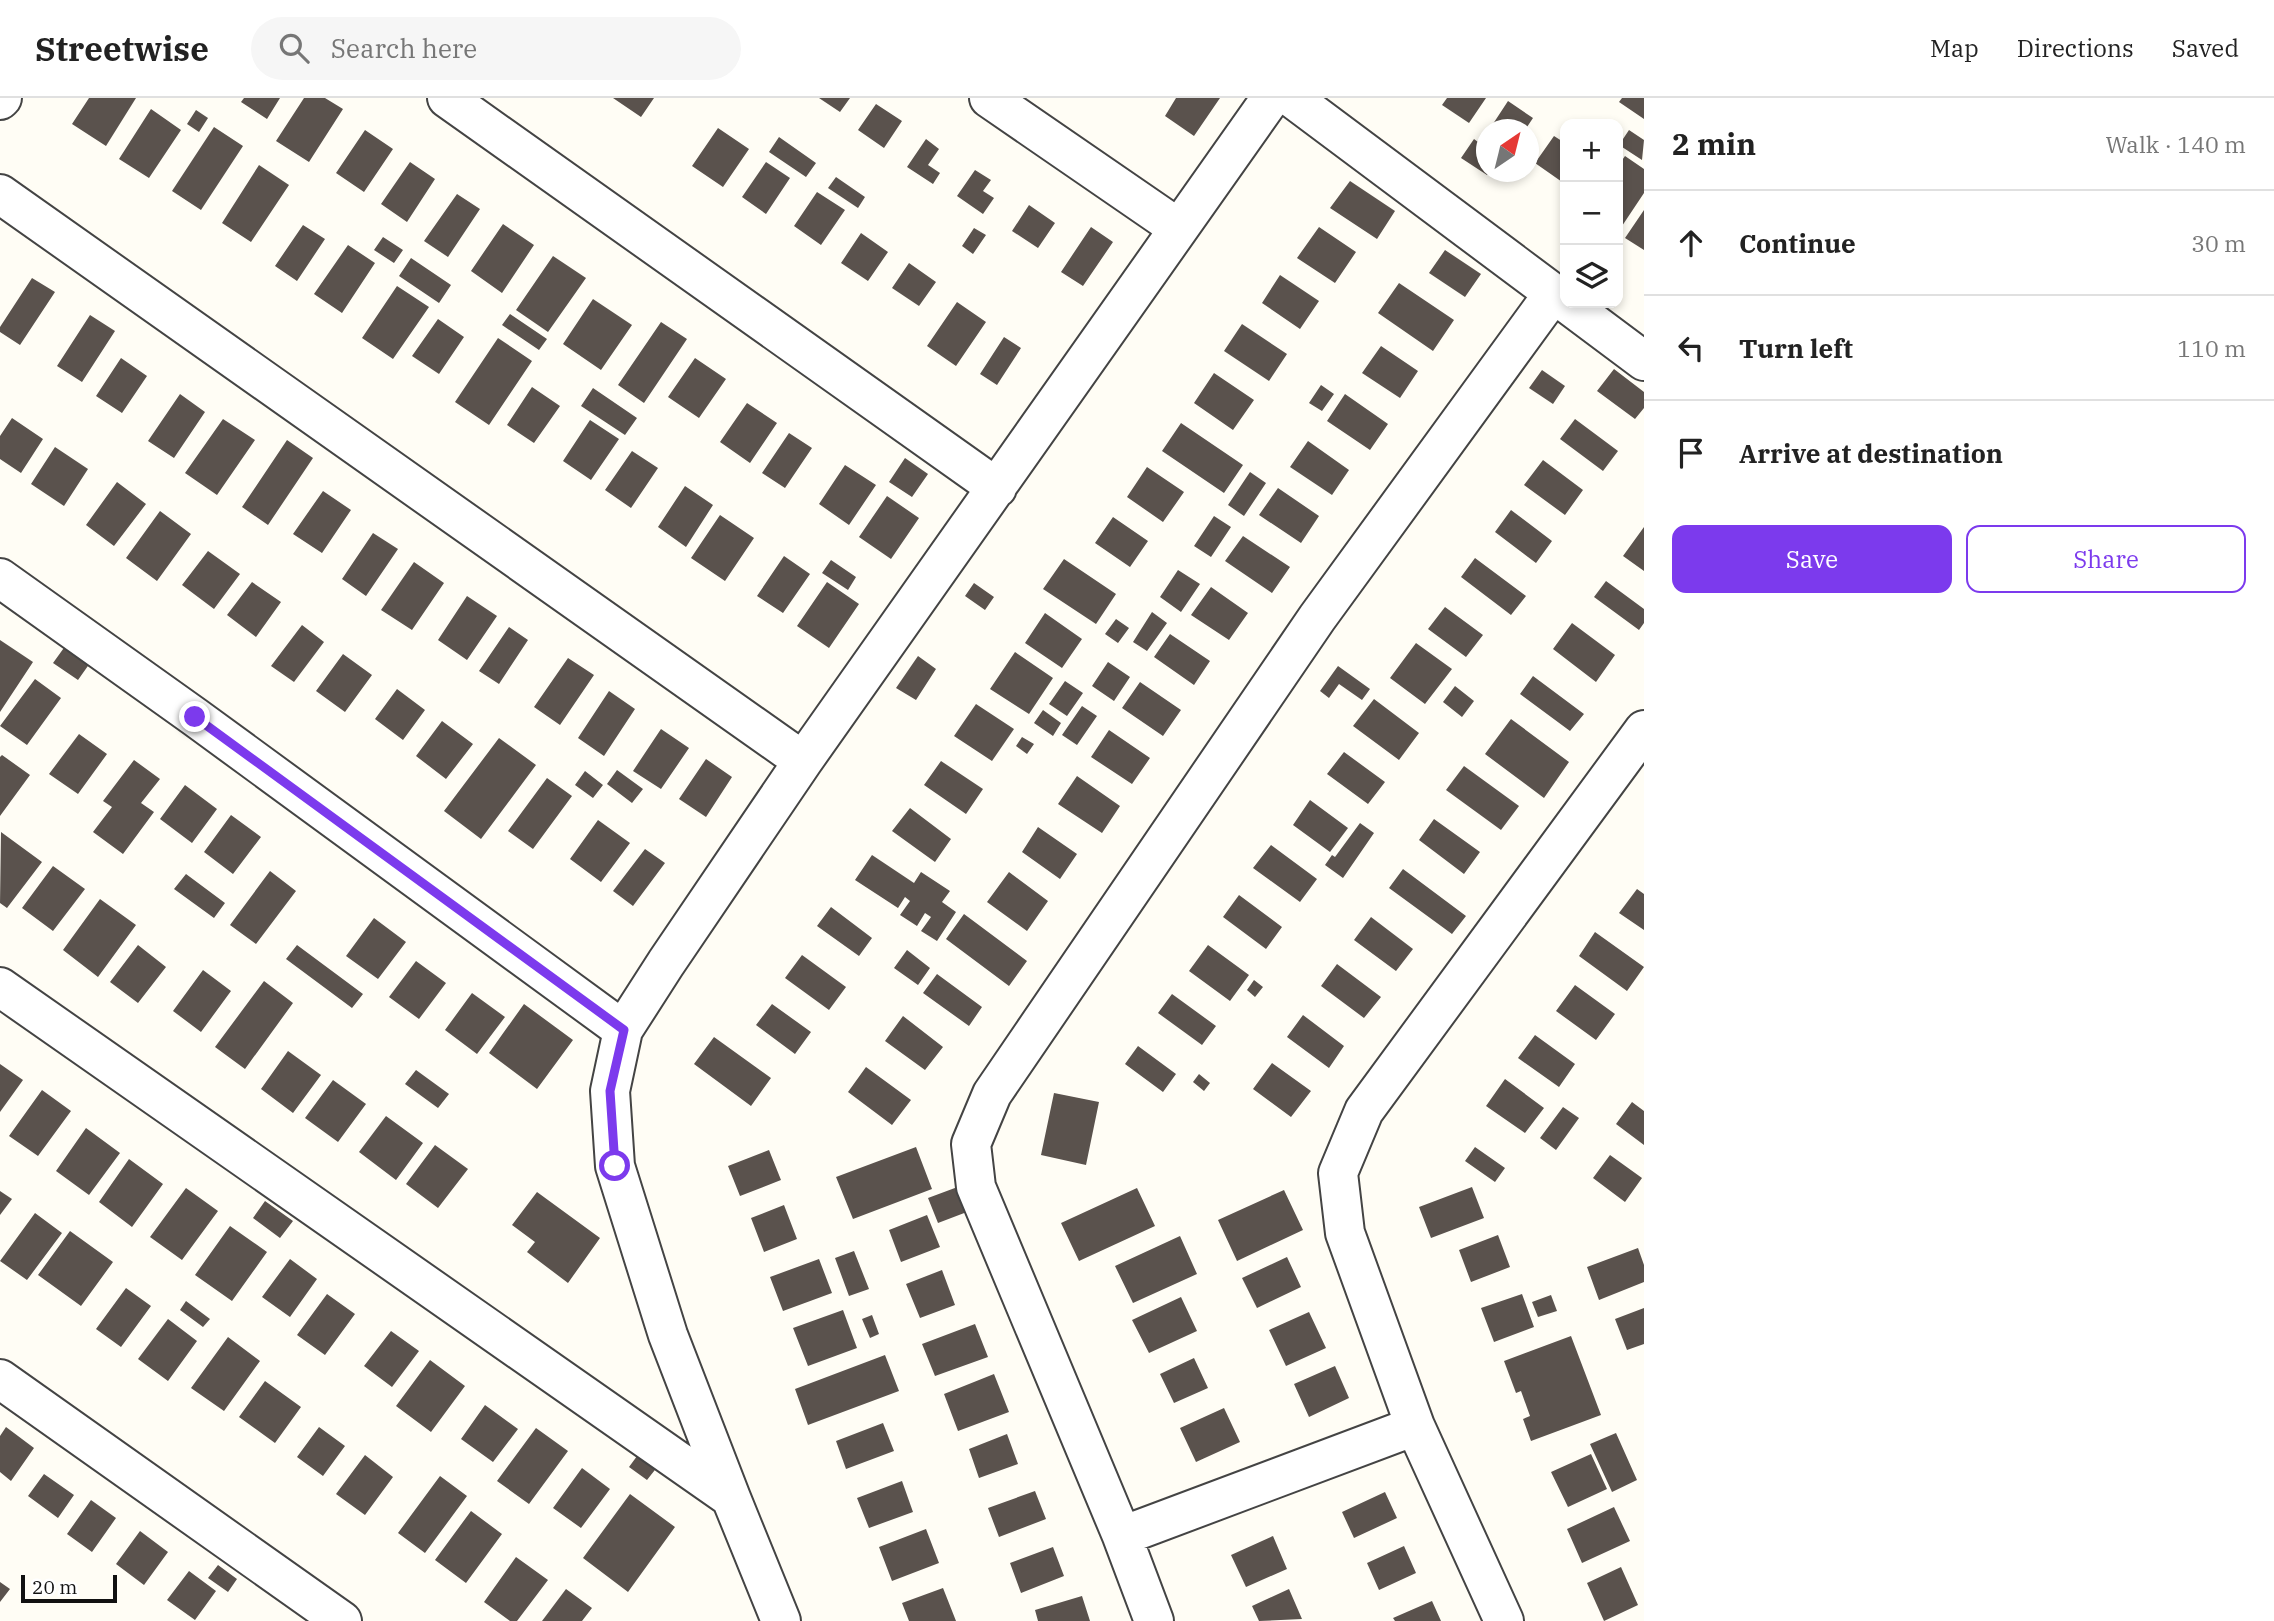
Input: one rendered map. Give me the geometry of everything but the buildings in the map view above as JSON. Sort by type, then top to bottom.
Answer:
[{"type":"street","points":[[447,98],[997,488]]},
{"type":"street","points":[[989,98],[1178,228]]},
{"type":"street","points":[[782,1621],[668,1335],[615,1166],[610,1091],[624,1030],[666,963],[803,761],[1271,98]]},
{"type":"street","points":[[1292,98],[1644,360]]},
{"type":"street","points":[[0,194],[803,761]]},
{"type":"street","points":[[1154,1621],[1122,1536],[976,1187],[971,1144],[992,1094],[1317,618],[1553,294]]},
{"type":"street","points":[[0,578],[624,1030]]},
{"type":"street","points":[[1504,1621],[1415,1426],[1345,1233],[1338,1173],[1364,1111],[1644,730]]},
{"type":"street","points":[[0,987],[731,1498]]},
{"type":"street","points":[[0,1379],[342,1621]]},
{"type":"street","points":[[1122,1536],[1415,1426]]},
{"type":"route","points":[[195,717],[624,1030],[610,1091],[615,1166]]}]
